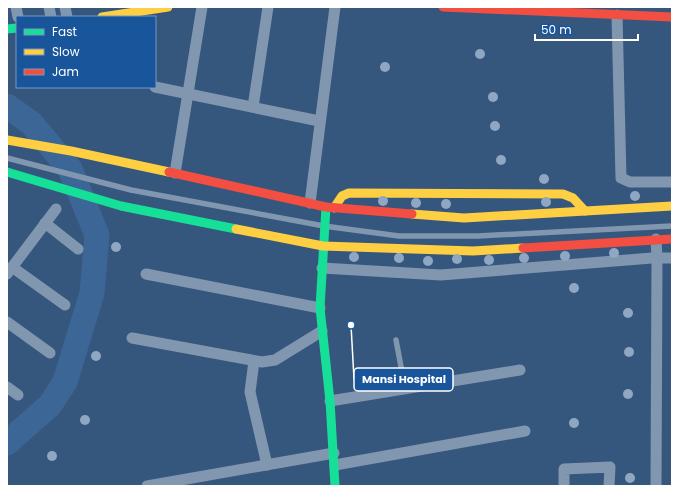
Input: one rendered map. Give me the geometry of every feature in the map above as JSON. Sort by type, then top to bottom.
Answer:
[{"type":"main road","points":[[116,16],[140,9],[168,7]]},
{"type":"main road","points":[[443,7],[566,10],[617,15],[672,17]]},
{"type":"main road","points":[[7,140],[71,151],[330,207],[464,218],[672,206]]},
{"type":"main road","points":[[7,172],[39,183],[122,206],[323,246],[473,251],[656,238],[672,239]]},
{"type":"main road","points":[[335,486],[335,465],[330,401],[320,308],[324,226],[330,207],[342,196],[349,193],[563,194],[573,198],[585,211]]},
{"type":"street","points":[[175,174],[202,7]]},
{"type":"street","points":[[254,107],[268,7]]},
{"type":"street","points":[[310,203],[319,121],[335,7]]},
{"type":"street","points":[[617,15],[620,178],[630,182],[672,182]]},
{"type":"street","points":[[156,87],[319,121]]},
{"type":"street","points":[[56,209],[10,270],[65,304]]},
{"type":"street","points":[[45,223],[78,249]]},
{"type":"street","points":[[656,238],[656,486]]},
{"type":"street","points":[[322,268],[441,275],[672,258]]},
{"type":"street","points":[[146,274],[320,308]]},
{"type":"street","points":[[7,322],[50,353]]},
{"type":"street","points":[[132,338],[262,362],[275,360],[322,330]]},
{"type":"street","points":[[254,361],[250,392],[267,465]]},
{"type":"street","points":[[330,401],[520,370]]},
{"type":"street","points":[[7,387],[18,395]]},
{"type":"street","points":[[335,465],[525,431]]},
{"type":"street","points":[[147,486],[334,453]]},
{"type":"street","points":[[564,486],[564,470],[610,467],[609,486]]},
{"type":"lane","points":[[7,158],[131,190],[324,226],[399,236],[449,237],[672,226]]},
{"type":"lane","points":[[396,340],[405,388]]},
{"type":"waterway","points":[[7,106],[31,123],[70,169],[97,235],[92,293],[65,382],[50,405],[7,443]]},
{"type":"traffic: fast","points":[[7,29],[16,28]]},
{"type":"traffic: fast","points":[[7,172],[121,206],[236,229]]},
{"type":"traffic: fast","points":[[326,207],[320,308],[330,401],[335,486]]},
{"type":"traffic: slow","points":[[109,16],[168,7]]},
{"type":"traffic: slow","points":[[7,140],[71,151],[169,172]]},
{"type":"traffic: slow","points":[[334,208],[342,196],[349,193],[563,194],[573,198],[585,211]]},
{"type":"traffic: slow","points":[[412,214],[464,218],[672,206]]},
{"type":"traffic: slow","points":[[236,229],[323,246],[473,251],[523,248]]},
{"type":"traffic: jam","points":[[443,7],[672,17]]},
{"type":"traffic: jam","points":[[169,172],[326,207],[412,214]]},
{"type":"traffic: jam","points":[[523,248],[672,239]]},
{"type":"place","name":"Mansi Hospital","points":[[351,325]]}]
